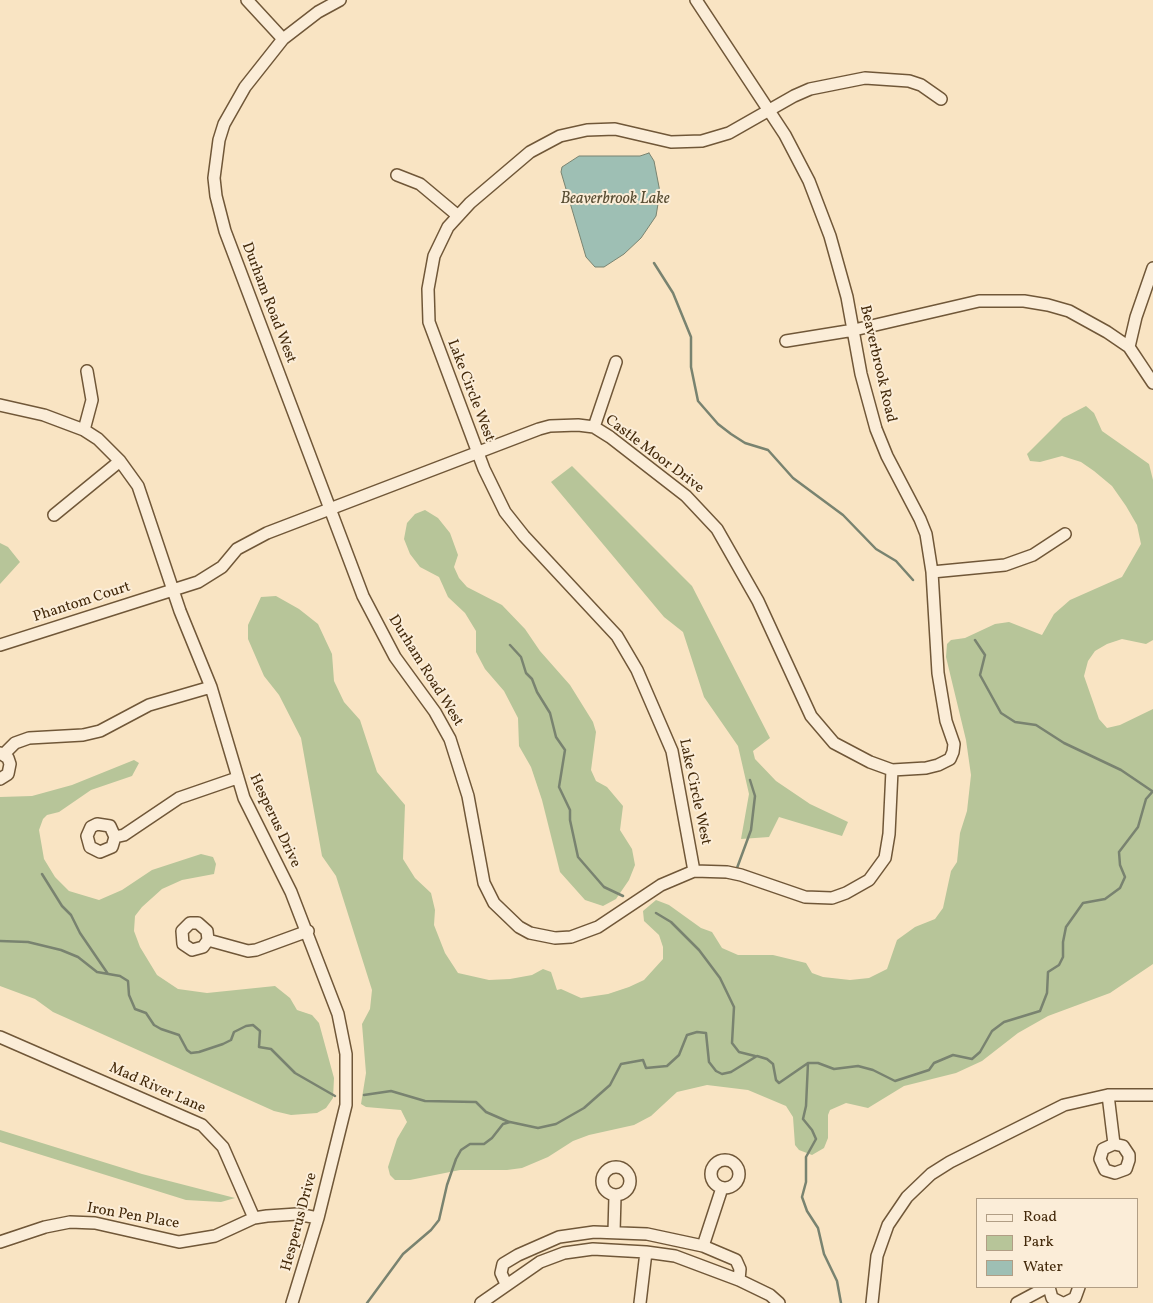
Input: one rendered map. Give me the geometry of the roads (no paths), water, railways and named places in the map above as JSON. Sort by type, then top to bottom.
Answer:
[{"type":"street","points":[[246,0],[283,39]]},
{"type":"street","name":"Durham Road West","points":[[340,0],[318,12],[283,39],[245,87],[224,124],[216,159],[216,196],[225,231],[353,574],[395,657],[435,712],[450,738],[468,796],[484,883],[500,912],[530,933],[555,938],[571,937],[598,927],[666,882],[694,871],[727,872],[805,897],[832,898],[858,888],[868,880],[885,858],[889,834],[892,770]]},
{"type":"street","name":"Beaverbrook Road","points":[[696,0],[769,111],[798,159],[821,208],[840,269],[854,330],[861,374],[876,429],[887,456],[920,519],[930,552],[938,673],[946,721],[954,744],[950,759]]},
{"type":"street","name":"Lake Circle West","points":[[694,871],[672,751],[638,670],[617,636],[539,553],[506,512],[493,490],[434,339],[427,306],[430,272],[434,256],[448,227],[457,215],[530,152],[560,136],[587,130],[615,129],[671,142],[702,141],[730,133],[794,96],[810,89],[866,78],[909,81],[921,85],[941,98]]},
{"type":"street","points":[[397,174],[420,184],[457,215]]},
{"type":"street","points":[[1129,347],[1136,317],[1153,268]]},
{"type":"street","points":[[786,341],[854,330],[970,302],[1024,301],[1048,304],[1069,311],[1107,332],[1129,347],[1153,383]]},
{"type":"street","points":[[594,427],[616,362]]},
{"type":"street","points":[[84,430],[92,400],[87,371]]},
{"type":"street","name":"Hesperus Drive","points":[[0,405],[44,415],[84,430],[98,439],[120,461],[138,486],[172,590],[211,687],[237,778],[252,818],[292,892],[338,1014],[344,1035],[348,1090],[343,1118],[318,1218],[292,1303]]},
{"type":"street","name":"Castle Moor Drive","points":[[172,590],[198,582],[212,575],[237,549],[249,541],[330,509],[550,426],[578,425],[594,427],[610,437],[686,496],[717,529],[744,573],[800,695],[822,731],[834,743],[850,753],[892,770],[926,768],[950,759]]},
{"type":"street","points":[[54,515],[120,461]]},
{"type":"street","points":[[932,572],[1005,565],[1032,555],[1065,534]]},
{"type":"street","name":"Phantom Court","points":[[0,645],[172,590]]},
{"type":"street","points":[[0,779],[8,774],[10,769],[8,758],[2,753],[10,746],[22,740],[92,734],[149,705],[211,687]]},
{"type":"street","points":[[115,837],[133,830],[179,798],[237,778]]},
{"type":"street","points":[[208,940],[240,950],[256,950],[308,931]]},
{"type":"street","name":"Mad River Lane","points":[[0,1037],[202,1125],[223,1147],[254,1218]]},
{"type":"street","points":[[872,1303],[874,1272],[881,1242],[898,1211],[919,1185],[945,1165],[1047,1113],[1078,1101],[1108,1095],[1153,1095]]},
{"type":"street","points":[[1108,1095],[1114,1144]]},
{"type":"street","points":[[703,1246],[722,1188]]},
{"type":"street","points":[[614,1232],[615,1196]]},
{"type":"street","name":"Iron Pen Place","points":[[0,1242],[44,1227],[82,1222],[95,1223],[170,1241],[202,1240],[254,1218],[297,1214],[318,1218]]},
{"type":"street","points":[[506,1284],[501,1273],[503,1264],[531,1248],[559,1237],[594,1232],[647,1234],[703,1246],[736,1260],[740,1269],[739,1280]]},
{"type":"street","points":[[481,1303],[540,1262],[564,1253],[593,1249],[646,1252],[698,1263],[770,1295],[779,1303]]},
{"type":"street","points":[[640,1303],[646,1252]]},
{"type":"street","points":[[1017,1303],[1046,1288]]},
{"type":"street","points":[[1048,1288],[1052,1298],[1064,1303],[1075,1298],[1078,1288]]},
{"type":"water","name":"Beaverbrook Lake","points":[[649,153],[654,161],[660,192],[656,216],[641,238],[624,254],[604,267],[595,267],[586,257],[561,172],[562,167],[579,156],[640,156]]},
{"type":"waterway","points":[[654,263],[673,293],[691,337],[691,367],[698,401],[718,424],[731,434],[745,443],[768,450],[793,478],[843,515],[876,549],[896,561],[913,580]]},
{"type":"waterway","points":[[975,640],[985,655],[980,675],[1001,713],[1015,722],[1036,725],[1064,743],[1121,770],[1152,791]]},
{"type":"waterway","points":[[510,645],[521,657],[526,673],[532,679],[537,692],[550,713],[556,737],[565,750],[559,787],[570,810],[570,820],[578,857],[604,887],[623,896]]},
{"type":"waterway","points":[[737,868],[751,830],[755,796],[750,780]]},
{"type":"waterway","points":[[367,1303],[403,1254],[431,1230],[439,1220],[447,1185],[461,1150],[470,1144],[484,1144],[492,1138],[503,1124],[510,1122],[538,1128],[556,1124],[584,1108],[610,1085],[621,1064],[643,1060],[646,1068],[667,1066],[679,1055],[687,1035],[697,1032],[706,1033],[709,1062],[716,1071],[722,1074],[731,1072],[757,1056],[767,1059],[773,1064],[776,1080],[779,1083],[808,1063],[818,1063],[834,1069],[858,1066],[873,1070],[895,1081],[929,1070],[934,1063],[953,1055],[972,1059],[980,1052],[992,1031],[1004,1022],[1040,1011],[1047,993],[1048,972],[1059,965],[1063,957],[1066,927],[1083,903],[1105,899],[1120,888],[1125,877],[1120,865],[1119,852],[1138,827],[1146,799],[1153,791]]},
{"type":"waterway","points":[[42,874],[62,906],[71,915],[80,933],[108,974]]},
{"type":"waterway","points":[[656,913],[671,922],[699,950],[720,978],[734,1007],[732,1043],[739,1052],[755,1056]]},
{"type":"waterway","points":[[0,941],[28,942],[61,950],[78,957],[97,972],[120,976],[128,981],[129,995],[135,1009],[146,1013],[154,1025],[179,1035],[187,1050],[191,1053],[223,1044],[231,1040],[234,1032],[253,1025],[260,1031],[259,1047],[271,1049],[295,1073],[335,1096]]},
{"type":"waterway","points":[[808,1063],[806,1106],[803,1119],[812,1130],[816,1139],[806,1157],[806,1182],[802,1197],[807,1211],[818,1228],[824,1254],[837,1281],[841,1303]]},
{"type":"waterway","points":[[364,1095],[391,1091],[425,1101],[476,1102],[486,1112],[509,1122]]}]
